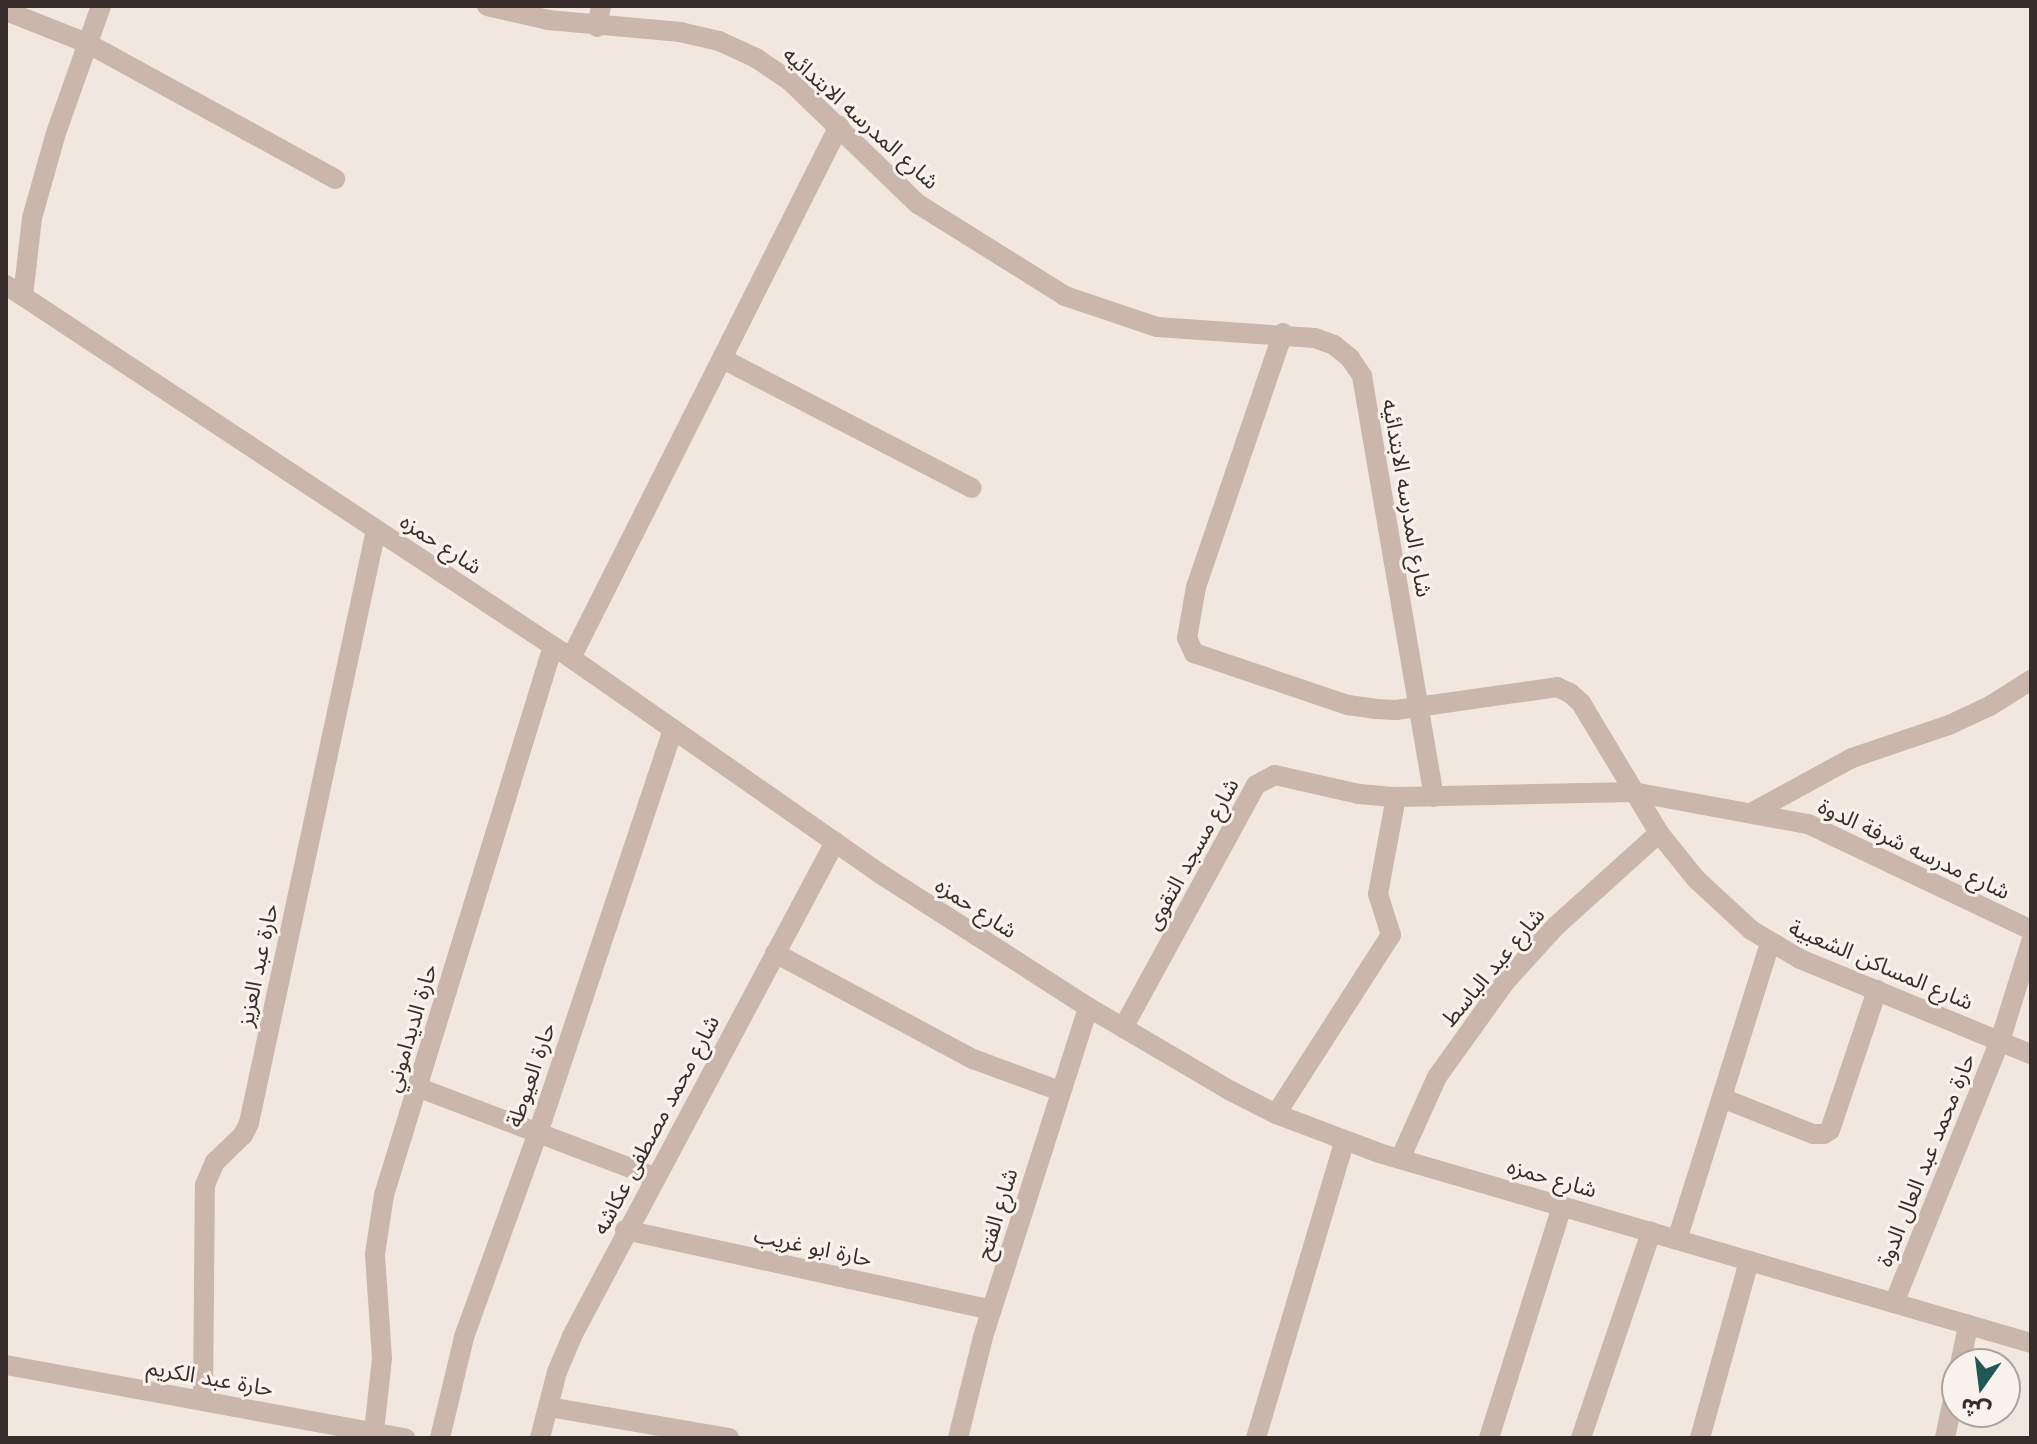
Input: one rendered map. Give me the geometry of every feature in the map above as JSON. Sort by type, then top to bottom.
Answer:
[{"type":"street","points":[[14,290],[32,218],[101,6]]},
{"type":"street","name":"شارع المدرسه الابتدائيه","points":[[487,6],[597,27],[680,32],[719,41],[756,58],[790,81],[839,126],[876,168],[918,204],[964,236],[1065,296],[1157,327],[1283,333],[1315,338],[1334,345],[1350,358],[1362,376],[1434,797]]},
{"type":"street","points":[[597,27],[601,6]]},
{"type":"street","points":[[6,11],[87,43],[335,179]]},
{"type":"street","points":[[571,658],[839,126]]},
{"type":"street","name":"شارع حمزه","points":[[14,290],[571,658],[835,842],[1088,1007],[1276,1114],[1344,1142],[1400,1159],[2031,1343]]},
{"type":"street","name":"شارع المساكن الشعبية","points":[[1283,333],[1203,565],[1187,638],[1189,646],[1201,658],[1348,705],[1396,710],[1557,687],[1570,693],[1581,703],[1659,833],[1696,879],[1770,944],[2031,1054]]},
{"type":"street","points":[[723,359],[972,488]]},
{"type":"street","name":"حارة عبد العزيز","points":[[203,1401],[205,1185],[215,1162],[243,1135],[249,1123],[376,530]]},
{"type":"street","name":"حارة الديداموني","points":[[374,1432],[382,1358],[375,1254],[378,1224],[553,646]]},
{"type":"street","points":[[1751,813],[1852,758],[1949,725],[1990,706],[2031,680]]},
{"type":"street","name":"حارة العيوطة","points":[[440,1438],[464,1337],[538,1133],[673,729]]},
{"type":"street","name":"شارع مسجد التقوى","points":[[1123,1028],[1256,785],[1275,775],[1347,792],[1396,797],[1633,792]]},
{"type":"street","name":"شارع مدرسه شرفة الدوة","points":[[1633,792],[1808,824],[2031,930]]},
{"type":"street","points":[[1276,1114],[1391,935],[1378,894],[1396,797]]},
{"type":"street","name":"شارع عبد الباسط","points":[[1400,1159],[1437,1077],[1505,982],[1556,926],[1659,833]]},
{"type":"street","name":"شارع محمد مصطفى عكاشه","points":[[540,1438],[557,1372],[572,1336],[625,1230],[835,842]]},
{"type":"street","name":"حارة محمد عبد العال الدوة","points":[[1894,1303],[2000,1041],[2031,942]]},
{"type":"street","points":[[1677,1240],[1770,944]]},
{"type":"street","points":[[775,953],[973,1059],[1060,1091]]},
{"type":"street","points":[[1722,1098],[1813,1134],[1824,1134],[1830,1130],[1877,990]]},
{"type":"street","name":"شارع الفتح","points":[[958,1438],[991,1310],[1088,1007]]},
{"type":"street","points":[[417,1087],[654,1177]]},
{"type":"street","points":[[1256,1438],[1344,1142]]},
{"type":"street","points":[[1489,1438],[1562,1206]]},
{"type":"street","name":"حارة ابو غريب","points":[[625,1230],[991,1310]]},
{"type":"street","points":[[1581,1438],[1651,1232]]},
{"type":"street","points":[[1700,1438],[1749,1261]]},
{"type":"street","points":[[1963,1348],[1968,1325]]},
{"type":"street","name":"حارة عبد الكريم","points":[[6,1365],[405,1438]]},
{"type":"street","points":[[549,1407],[729,1438]]}]
